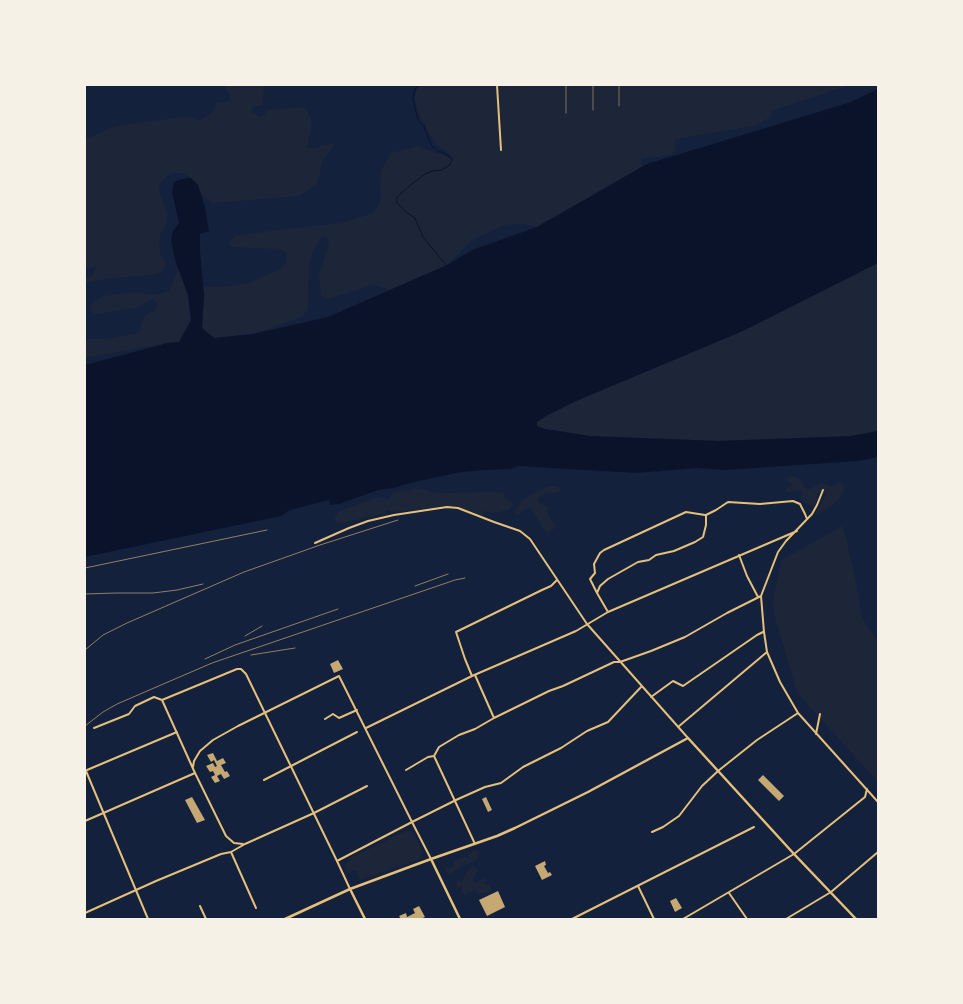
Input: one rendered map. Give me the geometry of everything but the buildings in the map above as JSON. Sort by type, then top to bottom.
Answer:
[{"type":"main road","points":[[285,919],[350,889],[515,828],[588,792],[688,738],[856,919]]},
{"type":"main road","points":[[431,859],[460,919]]},
{"type":"main road","points":[[350,889],[365,919]]},
{"type":"street","points":[[497,85],[501,150]]},
{"type":"street","points":[[434,756],[439,747],[549,691],[614,662],[620,662],[685,637],[760,597],[778,552],[807,520],[818,505],[824,490]]},
{"type":"street","points":[[608,612],[590,579],[595,573],[594,564],[600,554],[604,550],[686,512],[706,515],[728,502],[760,504],[793,501],[800,504],[807,520]]},
{"type":"street","points":[[315,543],[368,521],[447,507],[458,508],[520,531],[530,539],[587,624],[688,738]]},
{"type":"street","points":[[597,593],[600,586],[608,579],[638,562],[674,551],[703,537],[706,515]]},
{"type":"street","points":[[366,728],[474,676],[576,631],[608,612],[796,531]]},
{"type":"street","points":[[739,555],[747,576],[760,597],[767,652],[780,682],[798,712],[878,802]]},
{"type":"street","points":[[494,718],[465,659],[456,632],[551,586],[557,580]]},
{"type":"street","points":[[651,697],[673,681],[683,686],[756,634],[764,632]]},
{"type":"street","points":[[678,727],[767,652]]},
{"type":"street","points":[[94,728],[129,714],[135,706],[154,697],[162,700],[241,669],[244,671],[350,889]]},
{"type":"street","points":[[192,767],[196,756],[204,747],[232,729],[339,676],[431,859]]},
{"type":"street","points":[[337,861],[456,800],[485,787],[501,783],[523,768],[562,748],[587,731],[608,722],[642,686]]},
{"type":"street","points":[[162,700],[226,836],[234,843],[245,844]]},
{"type":"street","points":[[325,719],[333,714],[339,718],[357,710]]},
{"type":"street","points":[[652,832],[679,816],[702,786],[718,771],[757,740],[798,712]]},
{"type":"street","points":[[816,734],[820,714]]},
{"type":"street","points":[[148,919],[85,771],[177,732]]},
{"type":"street","points":[[264,780],[357,732]]},
{"type":"street","points":[[434,756],[476,844]]},
{"type":"street","points":[[406,770],[428,757],[434,756]]},
{"type":"street","points":[[85,821],[195,773]]},
{"type":"street","points":[[85,913],[156,880],[221,854],[231,852],[367,786]]},
{"type":"street","points":[[683,919],[794,854],[864,797],[867,790]]},
{"type":"street","points":[[572,919],[754,827]]},
{"type":"street","points":[[231,852],[256,908]]},
{"type":"street","points":[[786,919],[831,892],[878,852]]},
{"type":"street","points":[[638,886],[654,919]]},
{"type":"street","points":[[729,893],[747,919]]},
{"type":"street","points":[[200,906],[206,919]]},
{"type":"lane","points":[[566,85],[566,113]]},
{"type":"lane","points":[[593,85],[593,110]]},
{"type":"lane","points":[[619,85],[619,106]]},
{"type":"shaded area","points":[[227,85],[264,85],[263,104],[254,106],[251,111],[259,117],[265,114],[267,110],[303,107],[308,112],[312,123],[307,148],[335,145],[323,160],[317,184],[300,196],[212,203],[201,194],[198,185],[191,178],[182,173],[173,173],[159,184],[160,194],[167,214],[167,223],[160,235],[159,244],[160,254],[166,262],[161,272],[85,283],[85,278],[92,276],[96,267],[85,269],[85,136],[88,138],[110,128],[129,124],[183,117],[200,121],[213,111],[217,102],[228,102],[231,95],[225,88]]},
{"type":"shaded area","points":[[420,85],[848,85],[773,110],[770,117],[753,126],[675,139],[675,150],[672,155],[641,159],[643,166],[537,227],[524,224],[505,225],[474,239],[447,265],[390,290],[373,285],[328,299],[321,295],[319,274],[328,248],[329,238],[322,237],[315,247],[309,263],[308,309],[302,317],[253,334],[214,338],[208,334],[202,328],[203,287],[220,287],[248,283],[281,269],[287,261],[287,253],[280,249],[231,247],[229,242],[236,236],[342,223],[373,213],[380,202],[381,171],[391,153],[418,146],[446,156],[454,161],[450,154],[434,142],[419,114],[415,99],[416,91]]},
{"type":"shaded area","points":[[878,89],[878,263],[743,331],[576,401],[546,416],[537,422],[537,426],[590,436],[719,441],[851,436],[878,431],[878,457],[858,461],[725,470],[697,468],[636,473],[518,466],[511,469],[461,472],[378,490],[339,504],[330,505],[329,500],[290,510],[281,516],[85,557],[85,365],[168,343],[179,342],[191,320],[188,295],[175,260],[171,240],[173,231],[179,223],[172,192],[174,182],[191,178],[198,185],[205,207],[209,231],[200,234],[204,294],[202,328],[214,338],[253,334],[328,317],[447,265],[472,250],[537,227],[647,164],[851,102]]},
{"type":"shaded area","points":[[878,263],[878,431],[851,436],[719,441],[590,436],[537,426],[536,422],[576,401],[743,331]]},
{"type":"shaded area","points":[[178,268],[188,295],[191,320],[179,342],[85,358],[85,339],[106,339],[139,333],[145,315],[154,311],[158,303],[152,299],[137,308],[96,314],[90,311],[92,304],[103,296],[138,292],[154,295],[170,291]]},
{"type":"shaded area","points":[[794,476],[799,478],[805,488],[810,489],[821,483],[833,486],[839,482],[843,484],[843,493],[830,507],[816,515],[826,495],[825,492],[819,492],[813,507],[801,500],[802,492],[799,490],[786,491],[786,489],[792,486],[790,482],[785,480],[786,478]]},
{"type":"shaded area","points":[[550,486],[556,486],[561,489],[557,493],[547,493],[540,496],[538,500],[538,502],[548,508],[549,516],[557,527],[546,533],[530,507],[516,515],[515,512],[522,500]]},
{"type":"shaded area","points":[[419,488],[436,493],[504,493],[503,497],[511,501],[513,505],[509,510],[493,513],[484,511],[483,516],[456,506],[446,506],[423,510],[391,512],[390,510],[386,511],[387,513],[343,523],[338,523],[335,520],[338,512],[372,499],[383,497],[386,500],[390,499],[393,493]]},
{"type":"shaded area","points":[[843,526],[862,618],[878,642],[878,782],[800,696],[796,689],[774,614],[773,601],[781,560]]},
{"type":"shaded area","points":[[406,831],[411,831],[414,834],[423,853],[418,860],[360,880],[356,870],[347,873],[345,866],[352,857]]},
{"type":"shaded area","points":[[475,850],[479,852],[476,860],[461,866],[450,874],[447,873],[446,866],[452,868],[454,862],[464,856],[468,858],[469,854]]},
{"type":"shaded area","points":[[473,866],[478,871],[473,878],[474,883],[485,877],[487,881],[483,883],[490,886],[490,892],[478,893],[475,890],[473,892],[468,891],[464,895],[461,886],[456,889],[457,880],[463,880]]},
{"type":"waterway","points":[[418,85],[413,99],[418,120],[424,127],[432,146],[452,159],[450,165],[441,170],[425,174],[413,183],[397,197],[397,203],[415,218],[423,237],[446,265]]},
{"type":"railway","points":[[85,650],[103,635],[127,623],[244,572],[398,520]]},
{"type":"railway","points":[[85,568],[267,530]]},
{"type":"railway","points":[[415,586],[448,574]]},
{"type":"railway","points":[[85,726],[117,704],[212,663],[465,578]]},
{"type":"railway","points":[[85,594],[153,593],[203,584]]},
{"type":"railway","points":[[205,659],[235,645],[338,609]]},
{"type":"railway","points":[[245,636],[262,626]]},
{"type":"railway","points":[[251,655],[295,648]]}]
